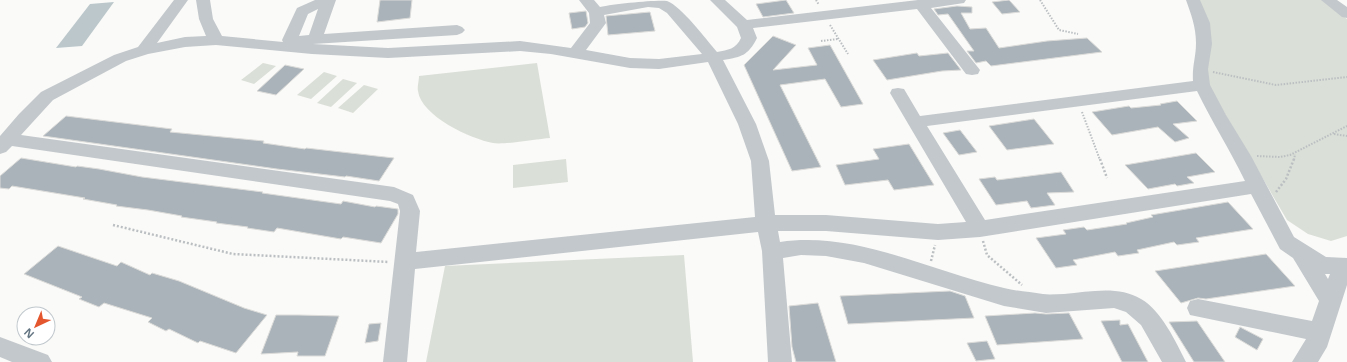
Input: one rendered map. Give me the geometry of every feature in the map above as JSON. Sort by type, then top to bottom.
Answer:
[{"type":"street","points":[[144,50],[181,0]]},
{"type":"street","points":[[203,0],[206,19],[216,40]]},
{"type":"street","points":[[328,0],[302,11],[290,40],[457,30]]},
{"type":"street","points":[[315,39],[328,0]]},
{"type":"street","points":[[575,53],[597,25],[596,12],[586,0]]},
{"type":"street","points":[[4,143],[25,118],[47,96],[120,58],[144,50],[185,42],[216,40],[388,54],[520,46],[551,48],[630,63],[659,64],[736,53],[746,46],[750,38],[744,25],[717,0]]},
{"type":"street","points":[[744,25],[959,0]]},
{"type":"street","points":[[1193,0],[1202,23],[1204,44],[1201,77],[1217,115],[1242,156],[1261,195],[1288,243],[1301,253],[1323,265],[1346,267],[1330,300],[1316,351],[1198,308]]},
{"type":"street","points":[[1328,0],[1347,14]]},
{"type":"street","points":[[596,12],[648,3],[662,4],[672,10],[713,57],[748,124],[760,161],[766,223],[772,251],[780,362]]},
{"type":"street","points":[[920,4],[972,70]]},
{"type":"street","points":[[916,122],[1078,102],[1201,77]]},
{"type":"street","points":[[898,93],[980,229]]},
{"type":"street","points":[[4,143],[394,194],[406,200],[410,212],[395,362]]},
{"type":"street","points":[[404,262],[766,223],[826,223],[938,232],[980,229],[1261,195]]},
{"type":"street","points":[[797,223],[792,230],[792,234],[793,238],[801,247]]},
{"type":"street","points":[[772,251],[801,247],[826,248],[864,255],[1004,297],[1046,304],[1114,299],[1133,305],[1149,318],[1174,362]]},
{"type":"street","points":[[1301,253],[1330,300]]},
{"type":"street","points":[[0,347],[40,362]]},
{"type":"street","points":[[0,356],[2,362]]},
{"type":"path","points":[[1040,0],[1049,12],[1054,25],[1059,30],[1078,34]]},
{"type":"path","points":[[824,16],[848,54]]},
{"type":"path","points":[[821,41],[838,39]]},
{"type":"path","points":[[1201,77],[1276,85],[1347,77]]},
{"type":"path","points":[[1078,102],[1107,178]]},
{"type":"path","points":[[1261,195],[1285,183],[1295,154],[1299,150],[1347,126]]},
{"type":"path","points":[[1333,134],[1347,136]]},
{"type":"path","points":[[1242,156],[1279,157],[1295,154]]},
{"type":"path","points":[[114,225],[233,254],[404,262]]},
{"type":"path","points":[[980,229],[987,255],[1046,304]]},
{"type":"path","points":[[928,273],[938,232]]},
{"type":"shaded area","points":[[1196,0],[1323,0],[1347,19],[1347,236],[1331,241],[1308,234],[1287,220],[1208,85]]},
{"type":"shaded area","points":[[114,2],[82,46],[56,48],[90,4]]},
{"type":"shaded area","points":[[263,63],[276,66],[254,84],[241,80]]},
{"type":"shaded area","points":[[537,63],[550,138],[512,143],[493,143],[472,137],[448,125],[437,117],[421,100],[418,91],[419,76]]},
{"type":"shaded area","points":[[324,72],[337,76],[311,99],[297,95]]},
{"type":"shaded area","points":[[343,79],[357,83],[331,107],[317,103]]},
{"type":"shaded area","points":[[364,85],[378,89],[353,113],[338,108]]},
{"type":"shaded area","points":[[566,159],[568,182],[513,188],[513,165]]},
{"type":"shaded area","points":[[684,255],[693,362],[426,362],[445,266]]},
{"type":"building","points":[[380,0],[412,0],[410,18],[377,22]]},
{"type":"building","points":[[786,0],[794,13],[763,17],[756,4]]},
{"type":"building","points":[[1009,0],[1020,12],[1002,14],[992,2]]},
{"type":"building","points":[[957,6],[972,7],[972,13],[961,13],[970,29],[986,28],[999,48],[1047,41],[1087,38],[1102,52],[991,66],[986,61],[976,63],[967,51],[974,51],[948,14],[938,15],[934,9]]},
{"type":"building","points":[[586,11],[588,23],[585,27],[572,29],[569,13]]},
{"type":"building","points":[[650,12],[655,31],[608,35],[606,16]]},
{"type":"building","points":[[773,36],[796,45],[773,70],[817,65],[808,48],[830,45],[863,104],[841,107],[825,79],[780,85],[821,167],[792,171],[744,65]]},
{"type":"building","points":[[917,53],[919,56],[948,53],[961,70],[942,71],[887,80],[873,60]]},
{"type":"building","points":[[285,65],[304,69],[276,95],[257,91]]},
{"type":"building","points":[[1177,101],[1197,121],[1173,124],[1189,138],[1175,142],[1158,127],[1112,135],[1092,112],[1129,106],[1131,108],[1161,105],[1160,104]]},
{"type":"building","points":[[66,116],[172,129],[170,132],[264,141],[263,143],[305,149],[394,158],[379,181],[277,169],[43,136]]},
{"type":"building","points":[[1034,119],[1054,144],[1007,150],[989,126]]},
{"type":"building","points":[[960,130],[977,152],[959,155],[943,133]]},
{"type":"building","points":[[909,144],[934,185],[894,190],[888,180],[845,185],[836,165],[879,159],[873,149]]},
{"type":"building","points":[[1196,153],[1215,172],[1187,177],[1194,183],[1177,186],[1175,184],[1148,189],[1125,165]]},
{"type":"building","points":[[21,158],[76,167],[99,169],[142,177],[263,192],[262,193],[341,204],[343,201],[375,207],[398,209],[398,214],[381,243],[343,237],[341,239],[277,228],[274,232],[181,217],[182,216],[148,210],[116,206],[117,205],[83,199],[85,198],[12,186],[9,189],[0,188],[0,176]]},
{"type":"building","points":[[1061,172],[1074,192],[1047,193],[1055,205],[1031,208],[1027,201],[996,205],[979,179],[995,177],[997,180]]},
{"type":"building","points":[[1228,202],[1253,229],[1196,238],[1199,242],[1177,245],[1174,242],[1137,250],[1139,253],[1118,256],[1115,252],[1073,260],[1077,265],[1056,268],[1036,238],[1066,234],[1063,230],[1084,227],[1087,230],[1127,224],[1126,223],[1153,217],[1151,215]]},
{"type":"building","points":[[58,246],[117,266],[121,262],[150,275],[152,273],[179,281],[244,308],[267,315],[236,353],[200,341],[198,343],[169,329],[166,331],[148,322],[152,318],[104,303],[99,307],[79,299],[82,297],[24,274]]},
{"type":"building","points":[[1266,254],[1295,286],[1206,299],[1198,298],[1181,303],[1155,271]]},
{"type":"building","points":[[950,291],[965,296],[974,318],[848,324],[840,296]]},
{"type":"building","points":[[818,303],[836,362],[796,362],[792,347],[789,306]]},
{"type":"building","points":[[1035,313],[1069,313],[1083,339],[997,345],[985,316]]},
{"type":"building","points":[[276,315],[339,316],[325,356],[297,356],[298,352],[261,354]]},
{"type":"building","points":[[1120,320],[1120,325],[1128,324],[1148,362],[1122,362],[1101,321]]},
{"type":"building","points":[[1197,321],[1225,362],[1194,362],[1169,322]]},
{"type":"building","points":[[381,323],[378,341],[365,343],[369,324]]},
{"type":"building","points":[[1240,327],[1263,339],[1257,350],[1235,337]]},
{"type":"building","points":[[987,341],[995,359],[976,361],[967,343]]}]
